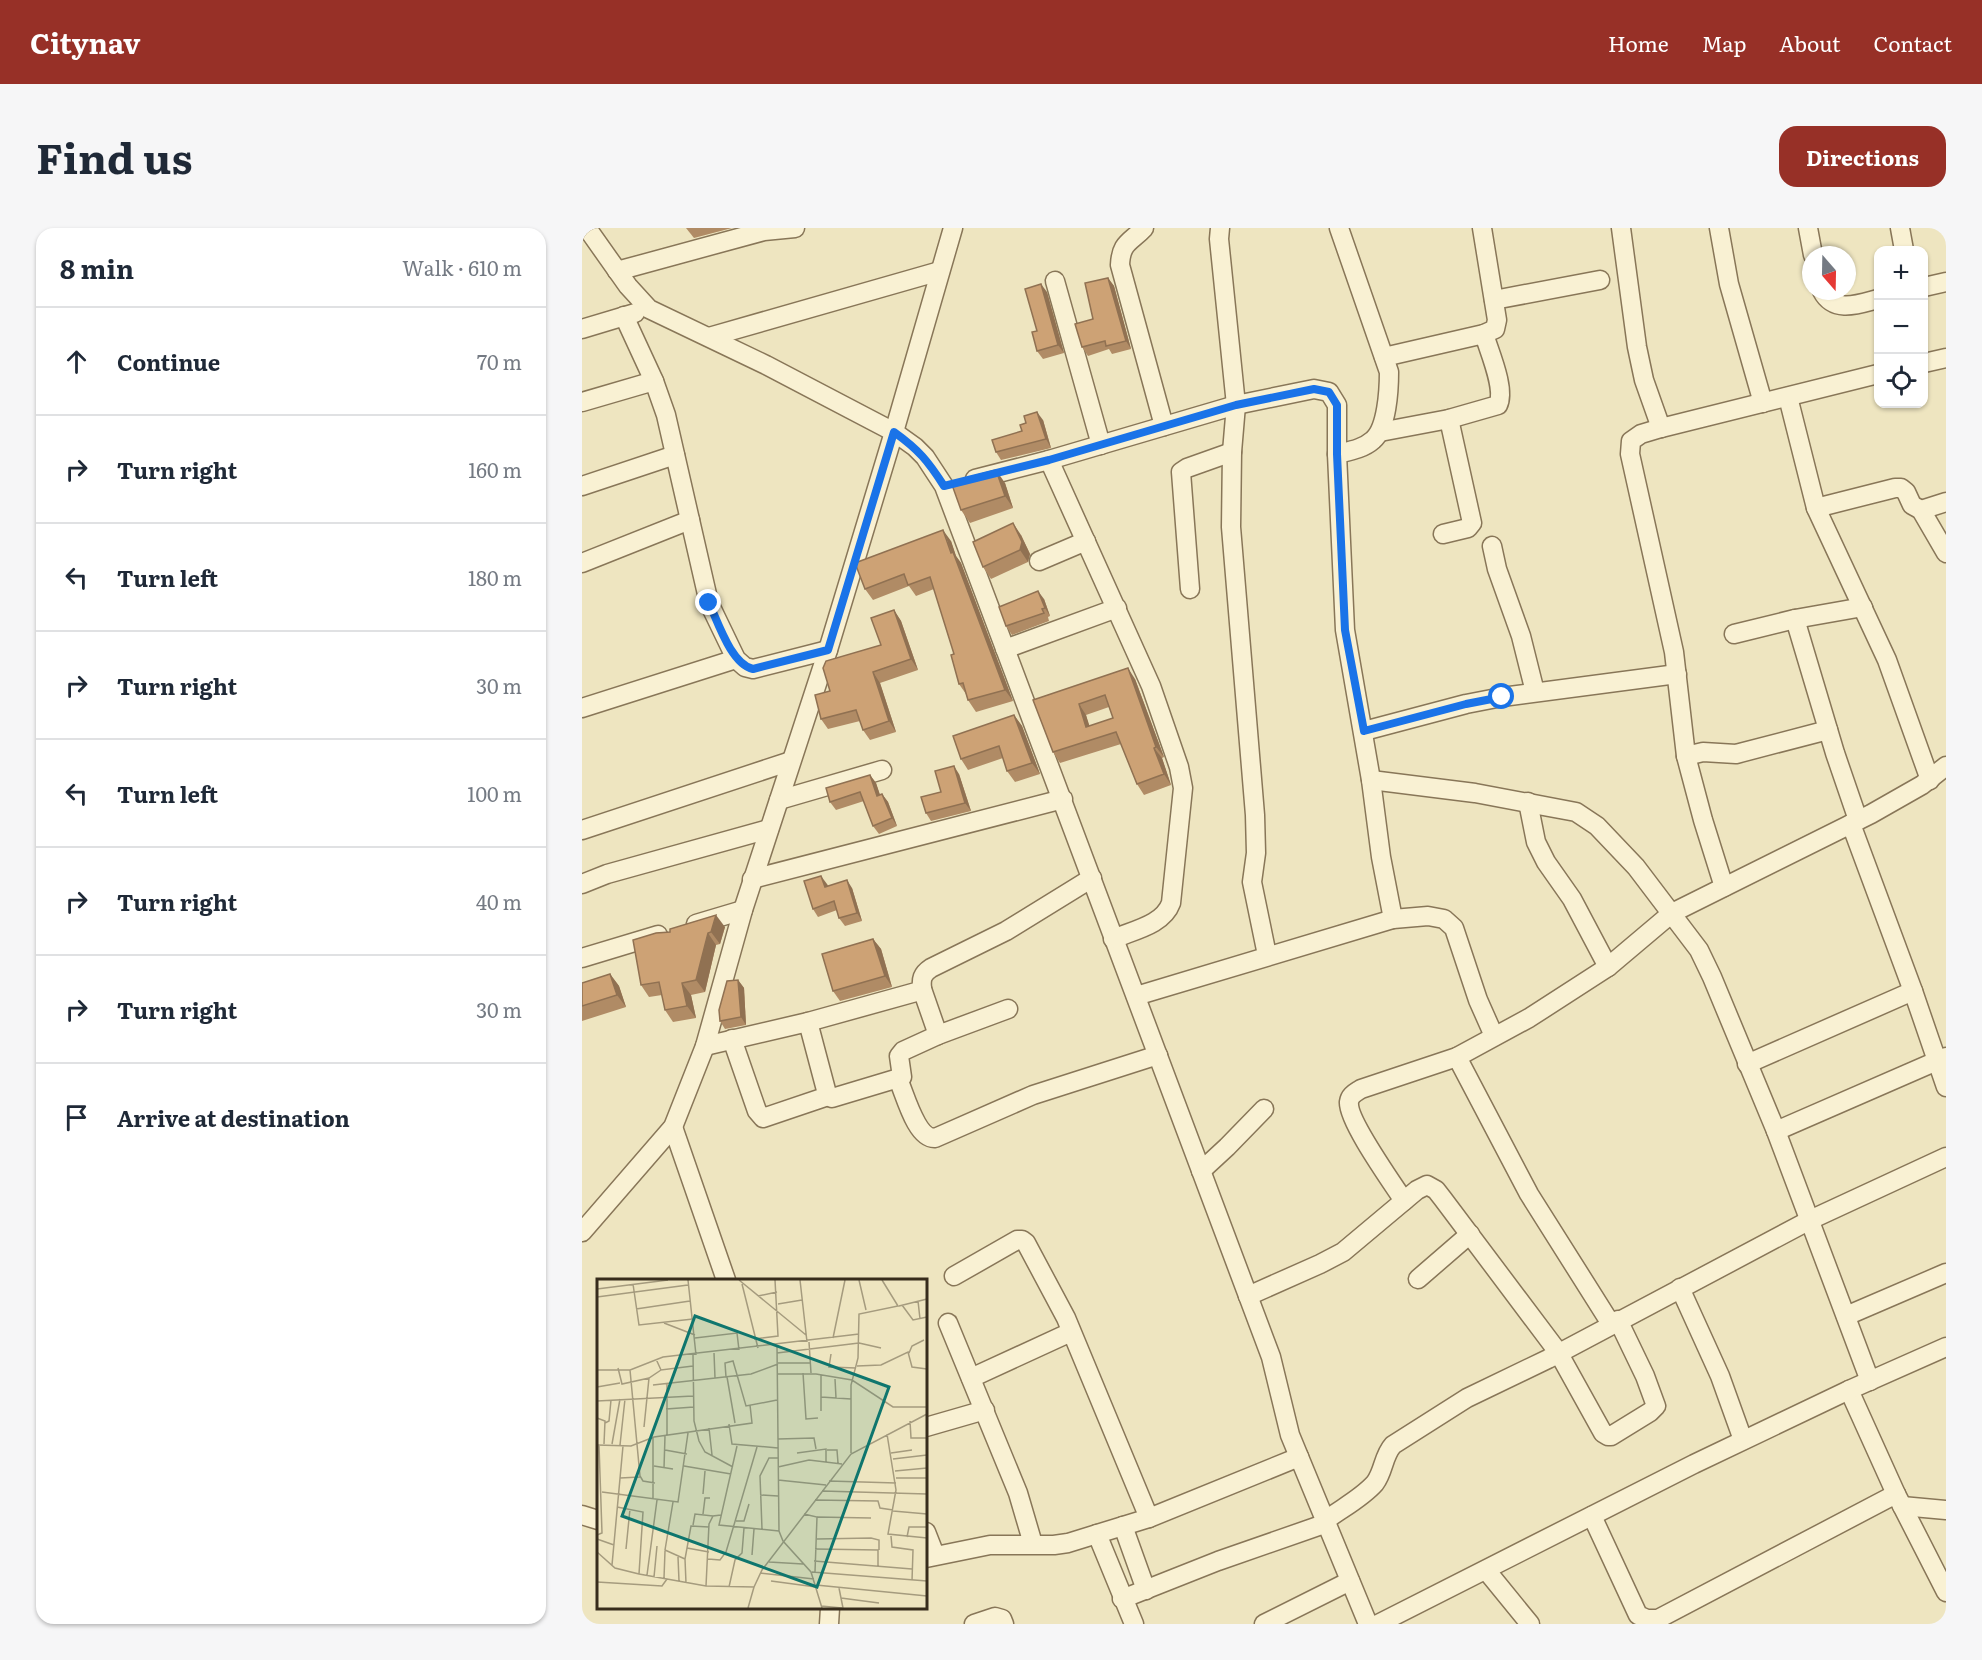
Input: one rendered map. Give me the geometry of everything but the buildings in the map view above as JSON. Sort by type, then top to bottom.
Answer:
[{"type":"street","points":[[617,271],[764,231],[795,228]]},
{"type":"street","points":[[582,1232],[673,1127],[705,1046],[752,879],[828,650],[894,432],[952,228]]},
{"type":"street","points":[[1144,228],[1128,242],[1121,252],[1120,265],[1164,426]]},
{"type":"street","points":[[1220,228],[1218,239],[1236,405],[1232,452],[1231,527],[1256,832],[1252,882],[1267,955]]},
{"type":"street","points":[[1337,454],[1360,448],[1372,441],[1380,432],[1389,390],[1389,372],[1339,228]]},
{"type":"street","points":[[1384,357],[1484,334],[1494,329],[1497,320],[1482,228]]},
{"type":"street","points":[[1621,228],[1637,347],[1644,380],[1661,428]]},
{"type":"street","points":[[1719,228],[1729,284],[1763,403]]},
{"type":"street","points":[[1808,228],[1812,246]]},
{"type":"street","points":[[1900,228],[1903,246]]},
{"type":"street","points":[[587,234],[649,309],[894,432],[925,457],[944,486],[1271,1358],[1290,1435],[1368,1624]]},
{"type":"street","points":[[709,338],[940,271]]},
{"type":"street","points":[[1494,300],[1600,280]]},
{"type":"street","points":[[1055,281],[1101,445]]},
{"type":"street","points":[[1928,286],[1946,282]]},
{"type":"street","points":[[1828,300],[1836,304],[1852,306],[1874,300]]},
{"type":"street","points":[[582,329],[649,309]]},
{"type":"street","points":[[624,316],[654,381],[666,415],[709,603],[736,659],[746,667],[753,669],[828,650]]},
{"type":"street","points":[[1380,432],[1449,420],[1498,405],[1501,399],[1500,388],[1484,334]]},
{"type":"street","points":[[1928,362],[1946,358]]},
{"type":"street","points":[[1724,887],[1702,820],[1686,756],[1677,674],[1630,454],[1631,441],[1641,434],[1661,428],[1874,375]]},
{"type":"street","points":[[582,402],[654,381]]},
{"type":"street","points":[[944,486],[1049,460],[1236,405],[1314,389],[1329,392],[1337,405],[1345,630],[1364,731],[1381,857],[1393,918]]},
{"type":"street","points":[[1788,397],[1816,508],[1891,670],[1930,780]]},
{"type":"street","points":[[1443,534],[1468,528],[1472,523],[1449,420]]},
{"type":"street","points":[[1190,589],[1181,472],[1186,468],[1232,452]]},
{"type":"street","points":[[582,486],[675,455]]},
{"type":"street","points":[[1049,460],[1151,686],[1183,788],[1171,903],[1167,913],[1159,920],[1113,939]]},
{"type":"street","points":[[1816,508],[1902,488],[1912,505],[1921,510],[1946,553]]},
{"type":"street","points":[[1921,510],[1946,502]]},
{"type":"street","points":[[582,563],[690,520]]},
{"type":"street","points":[[1039,561],[1086,541]]},
{"type":"street","points":[[1492,546],[1497,569],[1521,636],[1535,692]]},
{"type":"street","points":[[1734,634],[1795,619],[1863,607]]},
{"type":"street","points":[[1005,649],[1117,608]]},
{"type":"street","points":[[1795,619],[1854,822],[1941,1059],[1946,1087]]},
{"type":"street","points":[[582,708],[736,659]]},
{"type":"street","points":[[1121,672],[1142,665]]},
{"type":"street","points":[[1364,731],[1466,704],[1535,692],[1677,674]]},
{"type":"street","points":[[1026,703],[1047,696]]},
{"type":"street","points":[[1686,756],[1703,752],[1736,754],[1828,730]]},
{"type":"street","points":[[582,830],[791,761]]},
{"type":"street","points":[[1404,1201],[1352,1115],[1348,1105],[1353,1094],[1361,1089],[1457,1057],[1552,1004],[1608,967],[1672,913],[1854,822],[1930,780],[1946,766]]},
{"type":"street","points":[[779,800],[882,771]]},
{"type":"street","points":[[1371,780],[1475,793],[1576,812],[1588,819],[1636,867],[1699,950],[1776,1131],[1870,1381]]},
{"type":"street","points":[[752,879],[1063,799]]},
{"type":"street","points":[[1528,802],[1536,842],[1546,862],[1572,899],[1608,967]]},
{"type":"street","points":[[582,884],[607,874],[769,829]]},
{"type":"street","points":[[938,1035],[922,989],[923,973],[1006,931],[1092,878]]},
{"type":"street","points":[[582,958],[743,910]]},
{"type":"street","points":[[1136,996],[1393,918],[1428,916],[1444,919],[1454,928],[1478,1000],[1494,1036]]},
{"type":"street","points":[[705,1046],[808,1022],[922,989]]},
{"type":"street","points":[[1748,1064],[1914,990]]},
{"type":"street","points":[[732,1039],[757,1111],[763,1118],[828,1096],[837,1097],[898,1079],[903,1073],[900,1054],[938,1035],[1008,1009]]},
{"type":"street","points":[[808,1022],[828,1096]]},
{"type":"street","points":[[898,1079],[918,1126],[928,1138],[935,1138],[1033,1095],[1158,1055]]},
{"type":"street","points":[[1248,1296],[1343,1252],[1404,1201],[1427,1185],[1443,1199],[1558,1352],[1603,1433],[1611,1436],[1656,1406],[1645,1376],[1614,1322],[1529,1194],[1457,1057]]},
{"type":"street","points":[[1776,1131],[1941,1059]]},
{"type":"street","points":[[1201,1171],[1227,1148],[1264,1109]]},
{"type":"street","points":[[673,1127],[725,1279]]},
{"type":"street","points":[[1122,1599],[1326,1521],[1375,1482],[1381,1473],[1388,1450],[1393,1445],[1467,1398],[1809,1220],[1946,1157]]},
{"type":"street","points":[[1418,1279],[1470,1234]]},
{"type":"street","points":[[954,1276],[1017,1240],[1022,1240],[1030,1251],[1071,1332],[1149,1518]]},
{"type":"street","points":[[1846,1316],[1946,1273]]},
{"type":"street","points":[[1680,1288],[1720,1376],[1743,1440]]},
{"type":"street","points":[[948,1323],[1018,1493],[1033,1544]]},
{"type":"street","points":[[971,1378],[1071,1332]]},
{"type":"street","points":[[1378,1624],[1743,1440],[1946,1347]]},
{"type":"street","points":[[1849,1390],[1899,1500],[1946,1592]]},
{"type":"street","points":[[927,1427],[985,1410]]},
{"type":"street","points":[[927,1538],[930,1557],[990,1545],[1054,1545],[1149,1518],[1299,1457]]},
{"type":"street","points":[[1592,1516],[1638,1614],[1647,1619],[1658,1619],[1899,1500],[1946,1510]]},
{"type":"street","points":[[582,1515],[597,1520]]},
{"type":"street","points":[[1123,1526],[1146,1590]]},
{"type":"street","points":[[1097,1534],[1134,1624]]},
{"type":"street","points":[[1486,1570],[1526,1623]]},
{"type":"street","points":[[1264,1624],[1350,1581]]},
{"type":"street","points":[[829,1624],[830,1609]]},
{"type":"street","points":[[974,1624],[995,1617],[999,1617],[1005,1624]]},
{"type":"route","points":[[709,603],[736,659],[746,667],[753,669],[828,650],[894,432],[925,457],[944,486],[1049,460],[1236,405],[1323,389],[1329,392],[1337,405],[1345,630],[1364,731],[1466,704],[1502,697]]}]
